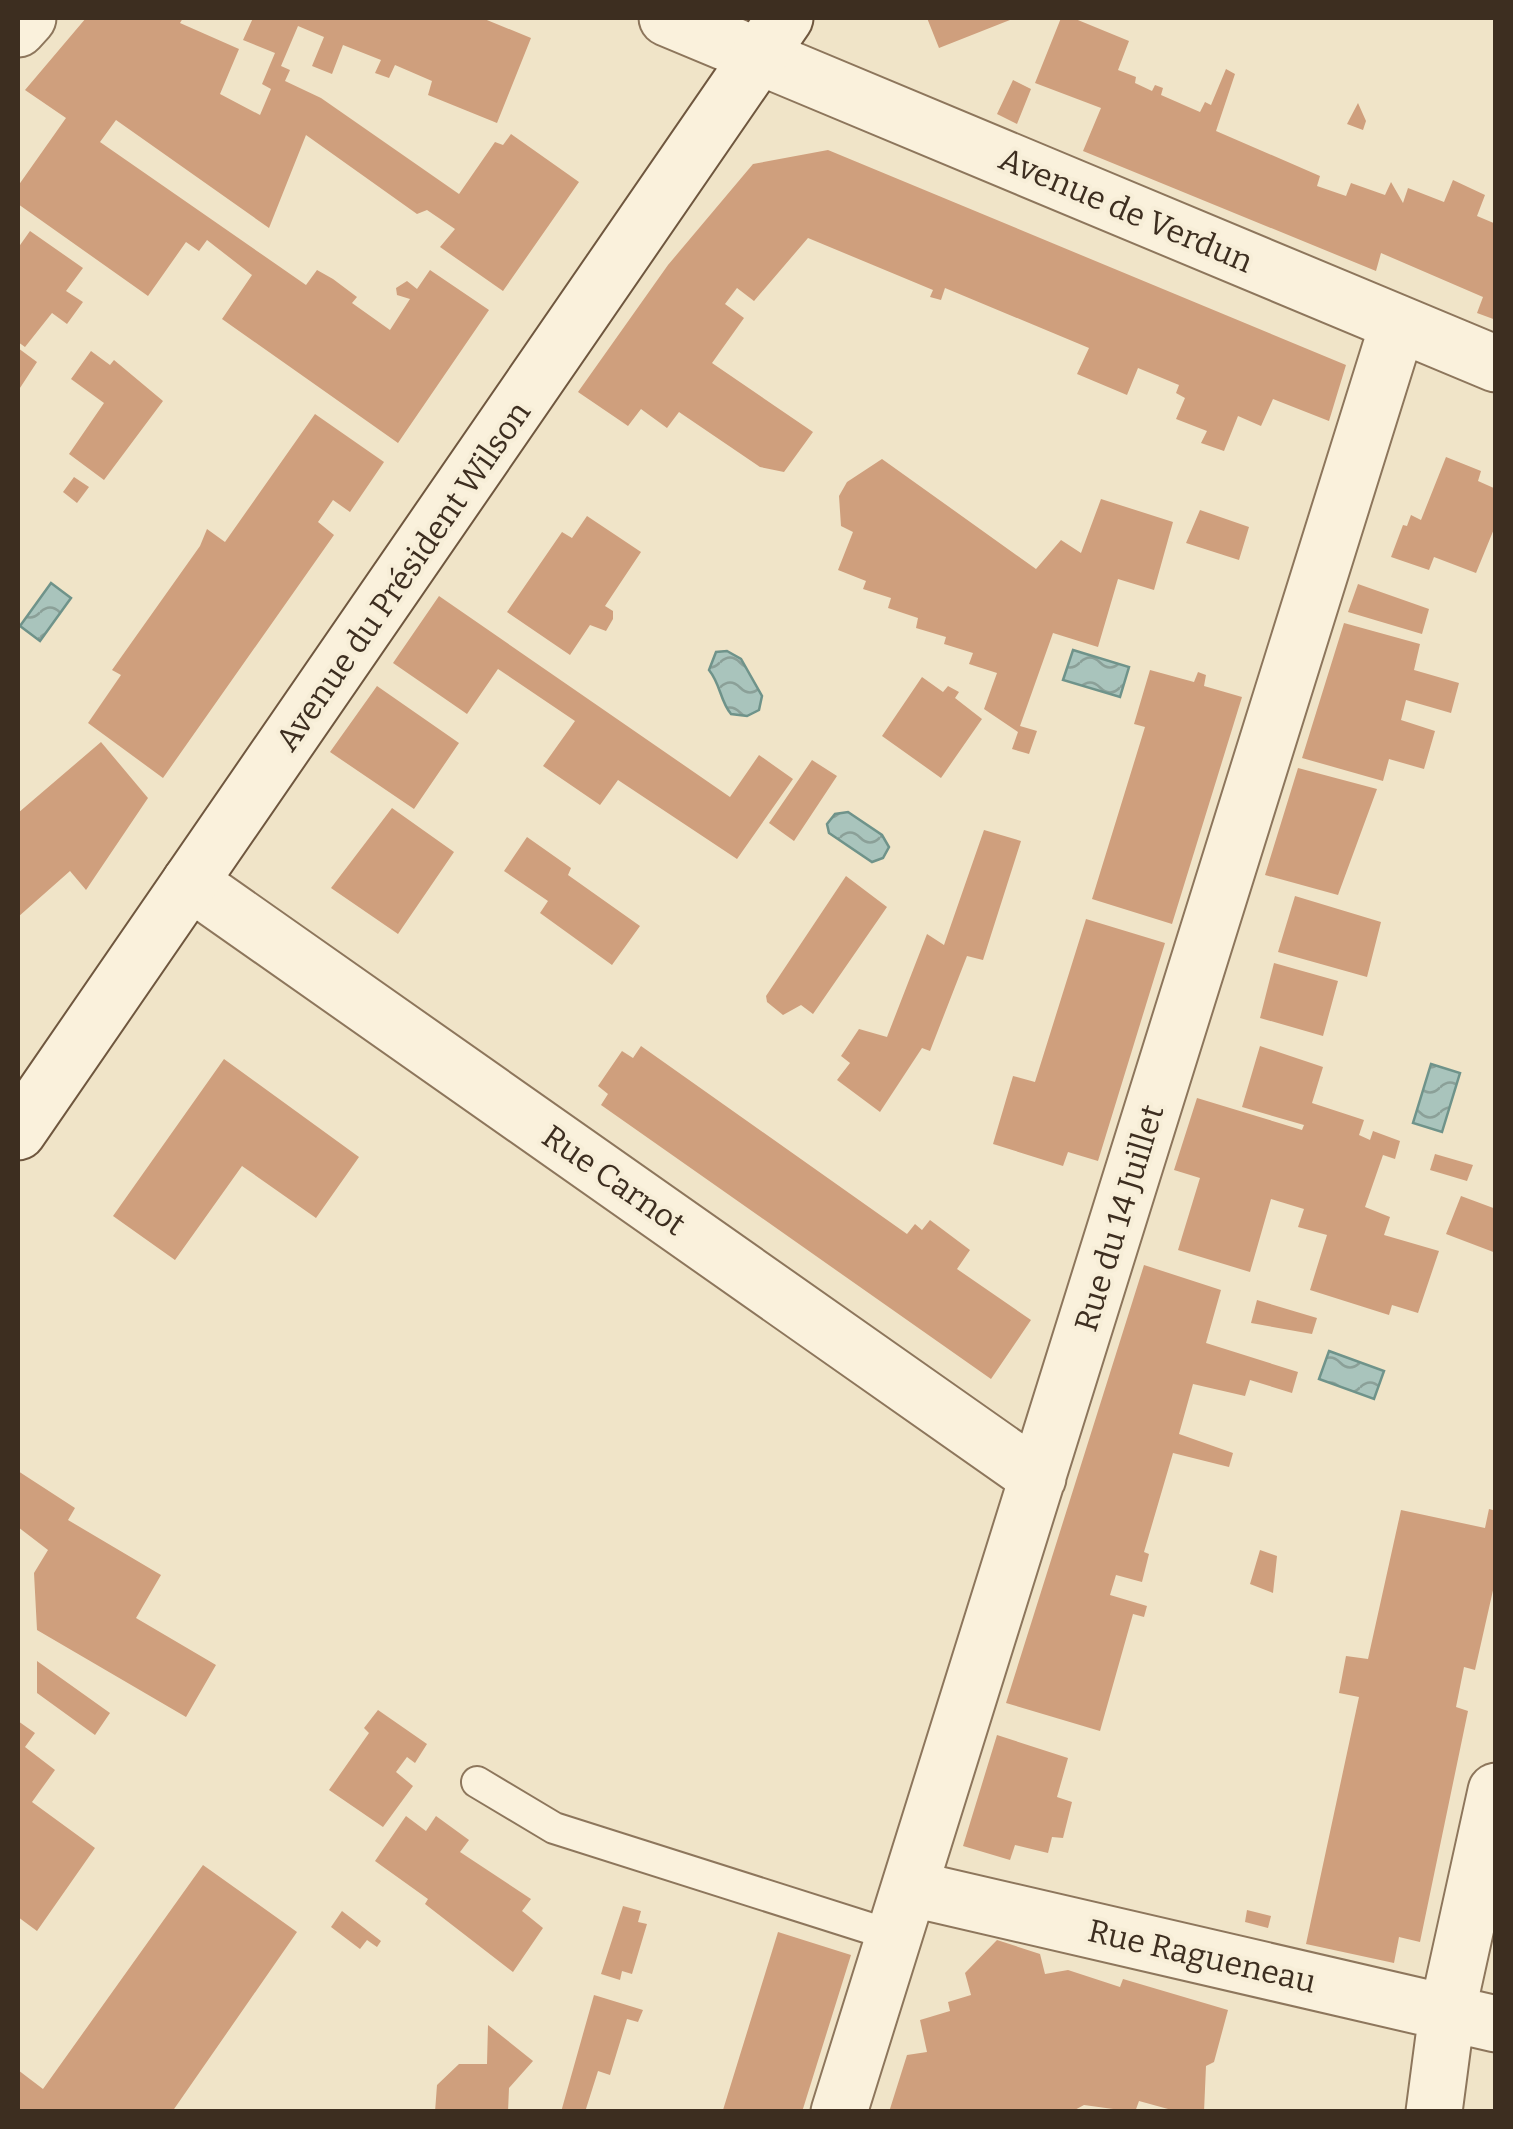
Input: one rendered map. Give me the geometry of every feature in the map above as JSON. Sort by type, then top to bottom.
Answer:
[{"type":"street","points":[[18,30],[28,18]]},
{"type":"street","name":"Avenue de Verdun","points":[[667,18],[771,36],[1398,324],[1496,364]]},
{"type":"street","name":"Avenue du Président Wilson","points":[[18,1132],[672,187],[771,36]]},
{"type":"street","name":"Rue du 14 Juillet","points":[[839,2112],[1398,324]]},
{"type":"street","name":"Rue Carnot","points":[[190,882],[1038,1478]]},
{"type":"street","points":[[1434,2112],[1471,2019],[1496,1791]]},
{"type":"street","name":"Rue Ragueneau","points":[[902,1912],[1471,2019]]},
{"type":"lane","points":[[477,1782],[554,1828],[902,1912]]},
{"type":"water","points":[[51,583],[71,598],[40,641],[20,626]]},
{"type":"water","points":[[1073,650],[1129,667],[1120,697],[1063,680]]},
{"type":"water","points":[[727,651],[741,659],[762,696],[759,710],[747,716],[731,714],[709,670],[716,652]]},
{"type":"water","points":[[848,812],[882,835],[889,847],[883,858],[872,862],[829,833],[827,824],[835,814]]},
{"type":"water","points":[[1431,1064],[1460,1073],[1442,1132],[1413,1123]]},
{"type":"water","points":[[1329,1351],[1384,1371],[1374,1399],[1319,1379]]},
{"type":"building","points":[[86,18],[183,18],[180,23],[239,49],[220,94],[260,115],[271,89],[262,84],[275,53],[243,40],[253,18],[482,18],[531,38],[497,123],[428,95],[432,81],[395,65],[389,78],[375,73],[381,60],[343,45],[332,74],[312,66],[324,37],[298,26],[281,66],[290,70],[285,81],[321,98],[459,194],[495,142],[503,145],[511,134],[579,182],[503,291],[440,247],[455,229],[427,210],[417,214],[306,135],[269,228],[116,120],[100,142],[306,285],[317,270],[333,279],[357,297],[352,303],[390,330],[410,299],[397,295],[396,288],[407,281],[417,289],[430,270],[489,310],[398,443],[222,319],[252,275],[207,240],[199,251],[186,242],[148,296],[18,204],[18,186],[66,118],[25,90]]},
{"type":"building","points":[[927,18],[1015,18],[939,48]]},
{"type":"building","points":[[1061,18],[1073,18],[1129,41],[1118,70],[1136,77],[1135,83],[1152,91],[1155,85],[1163,88],[1161,95],[1200,112],[1205,102],[1211,105],[1226,69],[1235,74],[1216,131],[1320,176],[1317,186],[1346,196],[1351,183],[1385,195],[1391,182],[1403,203],[1408,188],[1444,202],[1453,180],[1485,195],[1477,216],[1496,224],[1496,320],[1477,313],[1483,297],[1381,253],[1376,271],[1083,151],[1101,108],[1035,83]]},
{"type":"building","points":[[1013,80],[1031,89],[1017,124],[997,114]]},
{"type":"building","points":[[1358,103],[1366,121],[1363,130],[1347,124]]},
{"type":"building","points":[[828,150],[1346,365],[1329,421],[1273,399],[1261,426],[1238,416],[1224,451],[1201,443],[1207,431],[1176,419],[1185,398],[1176,393],[1179,385],[1138,368],[1127,395],[1077,374],[1089,348],[945,288],[941,300],[930,297],[933,290],[808,238],[754,301],[737,288],[725,304],[744,318],[712,363],[813,432],[784,472],[760,467],[679,412],[667,428],[641,409],[628,426],[578,392],[668,265],[753,164]]},
{"type":"building","points":[[30,231],[83,268],[66,291],[83,302],[67,324],[52,313],[25,347],[18,342],[18,248]]},
{"type":"building","points":[[18,348],[37,362],[18,391]]},
{"type":"building","points":[[91,351],[110,365],[114,360],[163,401],[104,480],[69,454],[104,403],[71,379]]},
{"type":"building","points":[[315,414],[384,462],[350,512],[333,500],[318,522],[334,535],[163,778],[88,723],[121,675],[112,670],[200,546],[207,529],[225,542]]},
{"type":"building","points":[[1446,457],[1481,471],[1478,481],[1496,489],[1496,524],[1476,573],[1434,557],[1429,570],[1391,557],[1411,515],[1421,520]]},
{"type":"building","points":[[882,459],[1036,569],[1061,540],[1081,553],[1101,499],[1173,522],[1154,590],[1118,579],[1098,647],[1053,633],[1020,726],[1037,731],[1029,754],[1012,749],[1018,732],[984,709],[997,673],[969,664],[973,653],[944,644],[946,637],[916,628],[918,618],[888,608],[891,598],[863,589],[866,581],[838,570],[853,532],[841,526],[839,496],[847,482]]},
{"type":"building","points":[[74,477],[89,487],[77,503],[63,492]]},
{"type":"building","points":[[1200,510],[1249,527],[1239,560],[1186,543]]},
{"type":"building","points":[[587,516],[641,552],[605,606],[613,611],[606,631],[590,625],[570,655],[507,612],[562,532],[572,538]]},
{"type":"building","points":[[1358,584],[1429,609],[1422,634],[1348,612]]},
{"type":"building","points":[[439,596],[730,797],[759,755],[793,779],[737,859],[618,780],[600,805],[543,766],[575,721],[498,669],[467,714],[393,663]]},
{"type":"building","points":[[1344,623],[1420,644],[1414,670],[1459,683],[1451,713],[1406,700],[1401,720],[1435,731],[1424,769],[1389,759],[1383,781],[1302,758]]},
{"type":"building","points":[[1150,670],[1194,682],[1198,672],[1206,675],[1204,686],[1242,697],[1172,924],[1092,899],[1145,727],[1134,724]]},
{"type":"building","points":[[922,677],[943,692],[948,686],[959,692],[955,698],[982,719],[941,778],[882,736]]},
{"type":"building","points":[[377,686],[459,743],[414,809],[330,752]]},
{"type":"building","points":[[101,742],[148,798],[86,890],[70,871],[18,917],[18,813]]},
{"type":"building","points":[[812,760],[837,776],[794,841],[769,823]]},
{"type":"building","points":[[1298,768],[1377,789],[1338,895],[1265,875]]},
{"type":"building","points":[[392,808],[454,852],[398,934],[331,888]]},
{"type":"building","points":[[984,830],[1021,841],[983,960],[967,956],[930,1051],[922,1048],[880,1112],[837,1080],[850,1063],[841,1056],[859,1029],[887,1037],[927,934],[944,945]]},
{"type":"building","points":[[527,837],[571,868],[568,875],[640,926],[612,965],[540,913],[548,901],[504,871]]},
{"type":"building","points":[[846,876],[887,907],[813,1014],[801,1005],[783,1015],[767,1002],[766,996]]},
{"type":"building","points":[[1295,896],[1381,922],[1367,977],[1278,952]]},
{"type":"building","points":[[1086,919],[1165,943],[1098,1161],[1068,1152],[1063,1166],[993,1144],[1013,1076],[1035,1082]]},
{"type":"building","points":[[1274,963],[1338,981],[1323,1036],[1260,1018]]},
{"type":"building","points":[[641,1046],[907,1234],[915,1224],[922,1230],[930,1220],[970,1250],[957,1269],[1031,1320],[991,1379],[601,1105],[608,1094],[598,1086],[622,1051],[633,1058]]},
{"type":"building","points":[[1260,1046],[1323,1067],[1312,1103],[1364,1120],[1359,1135],[1370,1140],[1373,1131],[1400,1141],[1395,1159],[1383,1155],[1365,1207],[1390,1217],[1384,1235],[1439,1251],[1418,1313],[1392,1305],[1389,1315],[1310,1290],[1327,1235],[1298,1227],[1304,1209],[1271,1199],[1250,1272],[1178,1250],[1200,1178],[1174,1170],[1197,1098],[1302,1130],[1304,1125],[1242,1107]]},
{"type":"building","points":[[224,1059],[359,1157],[316,1218],[242,1166],[175,1260],[113,1216]]},
{"type":"building","points":[[1435,1154],[1473,1165],[1467,1181],[1430,1170]]},
{"type":"building","points":[[1461,1196],[1496,1209],[1496,1253],[1446,1234]]},
{"type":"building","points":[[1144,1265],[1221,1290],[1206,1343],[1298,1372],[1292,1393],[1250,1380],[1245,1396],[1193,1384],[1179,1434],[1233,1453],[1229,1467],[1173,1453],[1144,1552],[1149,1554],[1142,1582],[1116,1575],[1110,1595],[1147,1606],[1144,1617],[1133,1614],[1100,1731],[1006,1703]]},
{"type":"building","points":[[1257,1300],[1317,1318],[1312,1334],[1251,1323]]},
{"type":"building","points":[[18,1471],[75,1508],[68,1520],[161,1575],[136,1618],[216,1665],[186,1717],[37,1630],[34,1573],[48,1550],[18,1527]]},
{"type":"building","points":[[1489,1509],[1496,1511],[1496,1577],[1475,1670],[1464,1667],[1456,1707],[1468,1711],[1420,1942],[1399,1937],[1394,1963],[1306,1944],[1359,1697],[1339,1693],[1346,1656],[1368,1659],[1401,1510],[1485,1528]]},
{"type":"building","points":[[1260,1550],[1277,1556],[1273,1593],[1250,1584]]},
{"type":"building","points":[[37,1661],[110,1713],[95,1735],[37,1693]]},
{"type":"building","points":[[378,1710],[427,1744],[415,1763],[407,1757],[396,1772],[413,1786],[383,1827],[329,1790],[369,1733],[364,1728]]},
{"type":"building","points":[[18,1721],[35,1733],[25,1747],[55,1770],[32,1802],[95,1848],[37,1931],[18,1917]]},
{"type":"building","points":[[997,1735],[1068,1758],[1057,1797],[1072,1802],[1063,1838],[1052,1837],[1048,1853],[1015,1845],[1010,1860],[963,1846]]},
{"type":"building","points":[[406,1816],[426,1831],[436,1816],[469,1840],[460,1852],[531,1899],[522,1911],[543,1928],[513,1972],[425,1904],[428,1899],[375,1861]]},
{"type":"building","points":[[203,1865],[297,1932],[172,2112],[18,2112],[18,2070],[43,2089]]},
{"type":"building","points":[[623,1906],[641,1911],[638,1922],[647,1924],[632,1974],[622,1971],[620,1980],[601,1974]]},
{"type":"building","points":[[1247,1910],[1271,1916],[1268,1928],[1245,1922]]},
{"type":"building","points":[[342,1911],[381,1941],[377,1947],[367,1940],[360,1949],[331,1927]]},
{"type":"building","points":[[778,1932],[851,1955],[802,2112],[723,2110]]},
{"type":"building","points":[[997,1940],[1040,1954],[1045,1974],[1068,1970],[1120,1987],[1123,1979],[1228,2010],[1214,2062],[1206,2066],[1204,2112],[1179,2112],[1139,2101],[1135,2112],[1084,2105],[1071,2112],[889,2112],[907,2055],[927,2052],[920,2020],[950,2011],[948,2002],[971,1995],[965,1973]]},
{"type":"building","points":[[594,1995],[643,2010],[638,2022],[627,2019],[610,2075],[598,2071],[585,2112],[561,2112]]},
{"type":"building","points":[[488,2025],[533,2061],[509,2088],[508,2112],[435,2112],[437,2085],[459,2064],[487,2064]]}]
